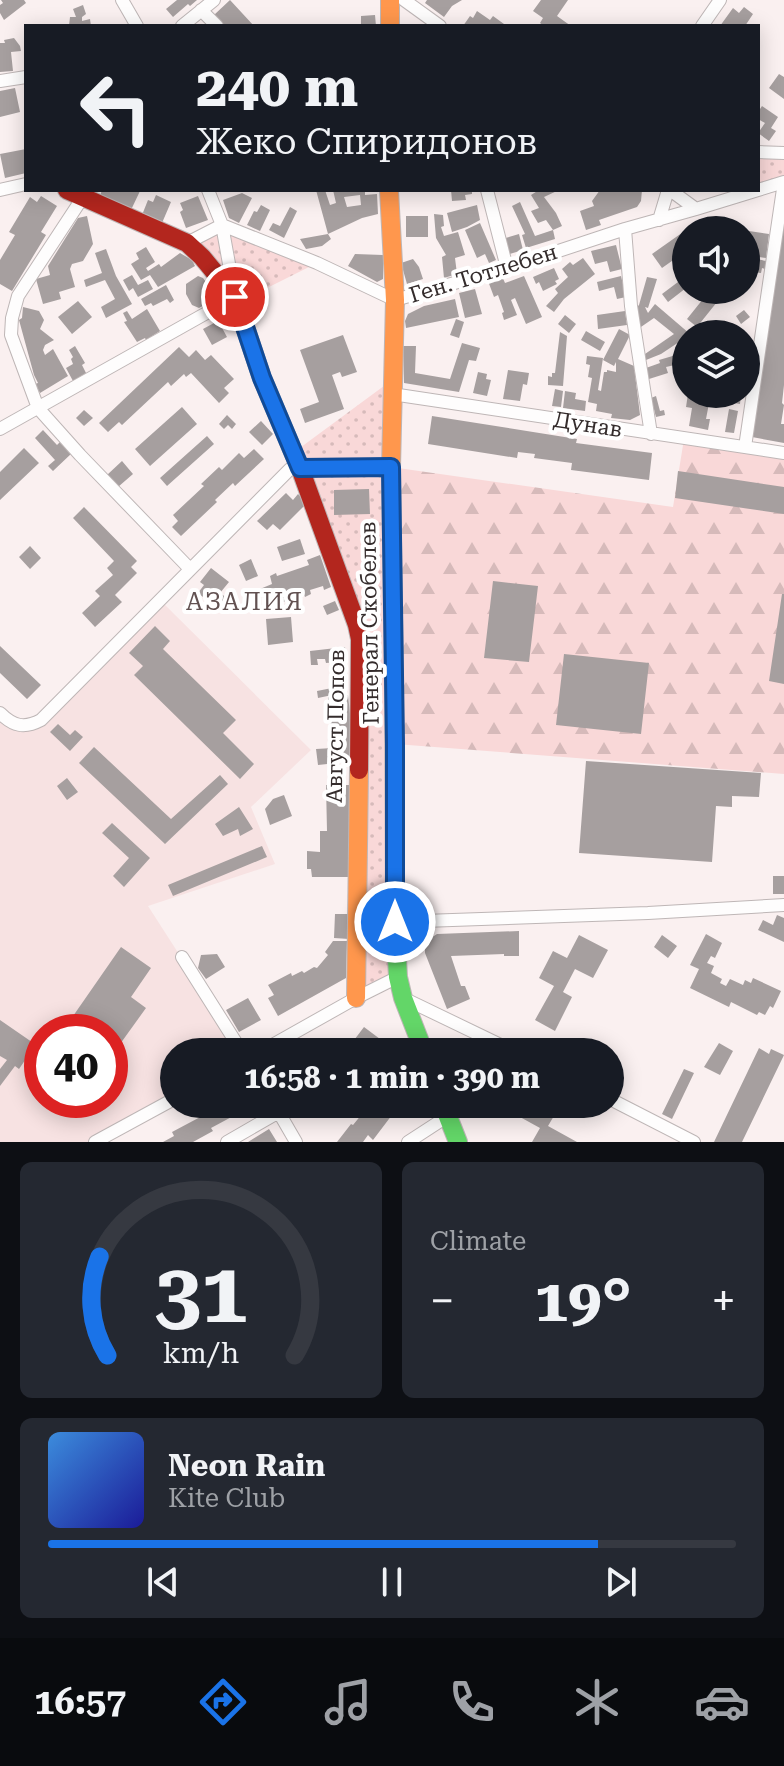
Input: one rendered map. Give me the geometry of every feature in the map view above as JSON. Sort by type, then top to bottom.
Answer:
[{"type":"street","points":[[122,0],[136,24]]},
{"type":"street","points":[[185,24],[214,0]]},
{"type":"street","points":[[390,0],[390,24]]},
{"type":"street","points":[[703,24],[720,0]]},
{"type":"street","points":[[410,2],[438,24]]},
{"type":"street","points":[[201,10],[215,24]]},
{"type":"street","points":[[0,81],[24,77]]},
{"type":"street","points":[[760,152],[784,153]]},
{"type":"street","points":[[745,447],[784,182]]},
{"type":"street","name":"Ген. Тотлебен","points":[[760,189],[784,182]]},
{"type":"street","points":[[0,190],[24,184]]},
{"type":"street","points":[[0,429],[235,297],[222,225],[209,192]]},
{"type":"street","name":"Генерал Скобелев","points":[[388,192],[395,300],[391,467],[395,922],[398,977],[419,1038]]},
{"type":"street","points":[[488,192],[507,268]]},
{"type":"street","points":[[659,220],[668,192]]},
{"type":"street","points":[[672,192],[696,209]]},
{"type":"street","name":"Ген. Тотлебен","points":[[222,225],[317,263],[395,300],[751,192]]},
{"type":"street","points":[[79,193],[18,296],[11,335],[38,408],[190,569]]},
{"type":"street","name":"Август Попов","points":[[79,193],[187,243],[235,297],[262,378],[300,468],[357,625],[360,639],[356,998]]},
{"type":"street","points":[[187,243],[222,225]]},
{"type":"street","points":[[625,229],[631,306],[651,434]]},
{"type":"street","name":"Дунав","points":[[392,394],[784,453]]},
{"type":"street","points":[[0,713],[13,724],[22,726],[41,720],[290,469],[391,467]]},
{"type":"street","points":[[395,922],[784,905]]},
{"type":"street","points":[[182,957],[233,1038]]},
{"type":"street","points":[[285,1038],[398,977]]},
{"type":"street","points":[[403,998],[486,1038]]},
{"type":"street","points":[[624,1106],[694,1142]]},
{"type":"street","points":[[95,1142],[160,1107]]},
{"type":"street","points":[[227,1142],[262,1118]]},
{"type":"street","points":[[283,1118],[296,1142]]},
{"type":"street","points":[[408,1142],[436,1118]]},
{"type":"street","points":[[449,1118],[458,1142]]},
{"type":"shaded area","points":[[160,600],[311,750],[251,807],[275,864],[148,906],[233,1038],[160,1038],[160,1107],[95,1142],[0,1142],[0,713],[31,725]]},
{"type":"green space","points":[[760,152],[784,153],[784,182],[760,189]]},
{"type":"green space","points":[[222,225],[317,263],[237,303],[187,243]]},
{"type":"green space","points":[[392,380],[398,977],[356,998],[360,639],[293,453]]},
{"type":"green space","points":[[684,439],[784,453],[784,774],[395,744],[391,467],[673,507]]},
{"type":"building","points":[[1,0],[24,0],[26,3],[4,20],[0,13]]},
{"type":"building","points":[[177,0],[197,0],[173,17],[166,9]]},
{"type":"building","points":[[230,0],[252,24],[223,24],[214,15]]},
{"type":"building","points":[[427,0],[462,0],[452,6],[444,17],[425,3]]},
{"type":"building","points":[[541,0],[568,0],[557,16],[568,24],[541,24],[543,18],[533,11]]},
{"type":"building","points":[[83,5],[86,14],[82,21],[90,19],[91,24],[69,24],[70,17],[76,17],[73,9]]},
{"type":"building","points":[[744,7],[753,14],[746,24],[721,24],[733,8],[739,13]]},
{"type":"building","points":[[477,11],[490,20],[493,16],[504,24],[464,24],[470,16],[473,18]]},
{"type":"building","points":[[375,15],[376,24],[361,24],[361,16]]},
{"type":"building","points":[[14,38],[21,51],[11,52],[13,71],[0,72],[0,43]]},
{"type":"building","points":[[779,74],[784,77],[784,99],[769,88]]},
{"type":"building","points":[[15,88],[20,112],[0,117],[0,91]]},
{"type":"building","points":[[762,106],[778,117],[771,128],[776,131],[769,141],[760,134],[765,123],[760,120]]},
{"type":"building","points":[[24,149],[24,173],[5,178],[0,154]]},
{"type":"building","points":[[101,192],[140,192],[131,210],[100,196]]},
{"type":"building","points":[[317,192],[326,192],[330,205],[336,203],[333,192],[377,194],[378,214],[328,234]],"holes":[[[360,195],[361,205],[347,207],[344,197]]]},
{"type":"building","points":[[451,192],[472,192],[465,195],[466,200],[452,201]]},
{"type":"building","points":[[555,192],[544,197],[562,226],[553,230],[546,220],[538,223],[531,211],[539,208],[531,195]]},
{"type":"building","points":[[599,192],[642,192],[637,207],[599,220],[601,225],[586,230],[580,211],[594,206],[592,201]]},
{"type":"building","points":[[242,193],[252,198],[239,223],[229,218],[223,200]]},
{"type":"building","points":[[156,195],[171,202],[162,223],[142,215],[148,200],[153,202]]},
{"type":"building","points":[[41,196],[57,206],[41,232],[46,235],[12,291],[0,284],[0,260],[15,235],[9,232],[30,197],[37,202]]},
{"type":"building","points":[[198,196],[208,220],[186,228],[180,203]]},
{"type":"building","points":[[520,202],[535,236],[553,230],[555,239],[526,248],[522,235],[525,234],[512,206]]},
{"type":"building","points":[[261,205],[270,210],[260,231],[247,225]]},
{"type":"building","points":[[477,205],[480,220],[452,232],[447,213]]},
{"type":"building","points":[[290,207],[297,211],[284,238],[269,230],[273,223],[280,226]]},
{"type":"building","points":[[434,214],[443,215],[444,226],[441,227],[444,236],[458,232],[465,255],[455,258],[457,274],[444,278],[442,257],[446,255],[436,238]]},
{"type":"building","points":[[87,216],[93,244],[83,261],[72,264],[70,269],[75,287],[59,292],[61,299],[43,304],[36,279],[50,275],[48,266],[78,218]]},
{"type":"building","points":[[406,216],[428,216],[428,237],[406,237]]},
{"type":"building","points":[[480,223],[496,260],[489,263],[485,254],[477,258],[465,230]]},
{"type":"building","points":[[784,224],[784,405],[781,424],[784,424],[784,443],[752,437],[756,408],[760,408],[760,380]]},
{"type":"building","points":[[760,233],[769,234],[766,258],[760,257]]},
{"type":"building","points":[[328,234],[331,239],[322,246],[306,249],[300,239]]},
{"type":"building","points":[[519,234],[523,250],[506,255],[502,239]]},
{"type":"building","points":[[672,240],[672,261],[662,268],[652,254]]},
{"type":"building","points":[[616,245],[622,269],[610,272],[607,261],[595,264],[591,251]]},
{"type":"building","points":[[146,247],[155,262],[146,268],[148,271],[159,264],[161,267],[180,253],[192,260],[195,266],[158,287],[150,275],[141,280],[131,264],[139,259],[136,253]]},
{"type":"building","points":[[106,249],[116,276],[132,304],[106,318],[101,307],[115,299],[105,280],[86,287],[84,280],[102,273],[95,253]]},
{"type":"building","points":[[355,254],[383,255],[383,279],[377,282],[348,266]]},
{"type":"building","points":[[583,258],[595,274],[564,299],[554,312],[546,306],[558,293],[555,289],[568,277],[562,269],[570,262],[573,265]]},
{"type":"building","points":[[413,259],[423,279],[407,284],[401,263]]},
{"type":"building","points":[[760,260],[766,261],[760,273]]},
{"type":"building","points":[[554,268],[559,279],[555,281],[557,284],[543,291],[533,277]]},
{"type":"building","points":[[132,275],[138,285],[148,280],[153,289],[138,297],[133,288],[129,291],[123,280]]},
{"type":"building","points":[[198,276],[214,293],[213,300],[199,308],[192,305],[186,294],[186,284]]},
{"type":"building","points":[[502,276],[505,283],[524,276],[542,317],[526,324],[515,298],[511,300],[517,315],[504,320],[498,295],[494,297],[488,281]]},
{"type":"building","points":[[621,276],[626,297],[617,299],[614,287],[599,291],[597,282]]},
{"type":"building","points":[[647,277],[657,279],[648,308],[645,307],[648,313],[655,304],[674,320],[672,332],[654,318],[638,329],[635,309]]},
{"type":"building","points":[[166,285],[174,300],[145,306],[141,299]]},
{"type":"building","points":[[672,286],[672,299],[668,302],[662,294]]},
{"type":"building","points":[[475,289],[482,314],[465,318],[459,293]]},
{"type":"building","points":[[455,299],[459,317],[406,328],[408,314],[424,306]]},
{"type":"building","points":[[78,301],[92,317],[72,334],[58,317]]},
{"type":"building","points":[[699,304],[715,304],[703,320],[687,319]]},
{"type":"building","points":[[23,307],[39,311],[44,320],[40,329],[54,340],[45,345],[45,355],[53,349],[68,376],[40,393],[19,320]]},
{"type":"building","points":[[147,309],[160,331],[137,342],[124,322],[127,321],[123,313],[127,311],[132,319]]},
{"type":"building","points":[[744,310],[750,317],[738,320],[736,316]]},
{"type":"building","points":[[625,311],[627,325],[598,329],[597,315]]},
{"type":"building","points":[[223,314],[227,323],[221,326],[227,337],[212,345],[203,329]]},
{"type":"building","points":[[565,315],[576,324],[569,333],[558,324]]},
{"type":"building","points":[[456,319],[464,322],[459,338],[450,335]]},
{"type":"building","points":[[619,329],[630,335],[618,359],[634,366],[640,415],[630,420],[611,418],[612,414],[596,411],[597,404],[588,402],[592,378],[588,377],[590,365],[586,364],[587,356],[603,358],[598,390],[601,391],[604,372],[616,372],[616,362],[614,366],[603,360]]},
{"type":"building","points":[[586,331],[605,342],[600,351],[581,340]]},
{"type":"building","points":[[560,332],[567,336],[563,386],[548,385],[548,376],[552,377],[555,373]]},
{"type":"building","points":[[343,335],[357,372],[342,377],[340,372],[332,375],[344,409],[305,423],[300,409],[319,402],[300,350]]},
{"type":"building","points":[[672,335],[672,347],[646,360],[645,354]]},
{"type":"building","points":[[462,343],[480,348],[476,361],[469,360],[459,392],[404,383],[403,346],[416,346],[415,373],[450,379]]},
{"type":"building","points":[[75,346],[85,363],[82,365],[86,373],[73,381],[66,368],[73,364],[69,350]]},
{"type":"building","points":[[179,347],[189,357],[196,350],[205,360],[211,355],[234,379],[224,388],[229,393],[219,403],[191,373],[186,377],[184,374],[171,386],[168,382],[122,425],[119,422],[108,432],[99,423]]},
{"type":"building","points":[[672,356],[672,366],[666,367],[668,373],[649,379],[646,368],[660,363],[659,360]]},
{"type":"building","points":[[508,370],[529,373],[520,401],[503,399]]},
{"type":"building","points":[[478,372],[487,374],[486,379],[491,380],[487,396],[473,393]]},
{"type":"building","points":[[555,389],[563,391],[561,407],[552,406]]},
{"type":"building","points":[[565,391],[576,393],[575,399],[586,401],[585,411],[563,408]]},
{"type":"building","points":[[656,396],[660,411],[664,410],[665,415],[656,417],[651,398]]},
{"type":"building","points":[[182,407],[197,424],[150,466],[135,449]]},
{"type":"building","points":[[692,408],[708,408],[708,430],[689,426]]},
{"type":"building","points":[[729,409],[738,411],[734,433],[725,432]]},
{"type":"building","points":[[84,410],[93,418],[84,426],[76,418]]},
{"type":"building","points":[[227,415],[236,424],[232,429],[228,425],[224,429],[219,424]]},
{"type":"building","points":[[432,416],[577,439],[576,443],[652,453],[649,480],[571,470],[572,463],[534,458],[535,454],[518,452],[517,458],[428,444]]},
{"type":"building","points":[[261,421],[273,434],[262,445],[249,432]]},
{"type":"building","points":[[43,430],[57,445],[61,441],[72,453],[53,471],[48,466],[55,460],[35,438]]},
{"type":"building","points":[[207,436],[214,444],[167,486],[160,478]]},
{"type":"building","points":[[24,448],[39,463],[0,500],[0,472]]},
{"type":"building","points":[[254,449],[264,459],[235,486],[233,483],[181,536],[172,527],[178,521],[173,515],[219,467],[222,470],[239,453],[244,458]]},
{"type":"building","points":[[122,461],[133,474],[118,487],[107,475]]},
{"type":"building","points":[[678,471],[784,487],[784,514],[675,498]]},
{"type":"building","points":[[369,489],[370,514],[334,515],[334,490]]},
{"type":"building","points":[[286,493],[293,500],[298,494],[307,503],[280,530],[273,524],[267,530],[257,521]]},
{"type":"building","points":[[84,507],[137,561],[131,567],[137,573],[115,595],[122,602],[95,627],[82,613],[100,596],[95,591],[113,575],[107,568],[114,561],[73,518]]},
{"type":"building","points":[[300,539],[305,554],[282,561],[277,547]]},
{"type":"building","points":[[30,546],[41,558],[30,569],[19,557]]},
{"type":"building","points":[[320,555],[331,587],[310,590],[311,594],[305,597],[302,590],[293,593],[295,598],[283,602],[282,597],[265,603],[260,589],[272,584],[270,576],[309,565],[307,560]]},
{"type":"building","points":[[251,559],[258,576],[246,581],[239,565]]},
{"type":"building","points":[[211,568],[229,582],[220,593],[227,598],[218,609],[198,593],[204,585],[200,582]]},
{"type":"building","points":[[493,581],[538,586],[529,662],[484,658]]},
{"type":"building","points":[[784,594],[784,684],[769,681]]},
{"type":"building","points":[[335,601],[339,610],[327,615],[323,606]]},
{"type":"building","points":[[291,617],[293,642],[268,645],[266,619]]},
{"type":"building","points":[[155,626],[170,641],[163,649],[236,720],[223,733],[254,764],[240,779],[134,675],[143,666],[129,653]]},
{"type":"building","points":[[0,646],[41,685],[27,699],[0,673]]},
{"type":"building","points":[[345,647],[346,656],[336,657],[336,662],[326,663],[325,659],[317,659],[318,665],[311,665],[310,651]]},
{"type":"building","points":[[564,654],[649,663],[641,734],[556,725]]},
{"type":"building","points":[[345,678],[346,686],[336,688],[337,694],[318,698],[317,691],[332,688],[331,680]]},
{"type":"building","points":[[348,695],[355,761],[318,765],[316,749],[333,748],[328,697]]},
{"type":"building","points":[[58,724],[70,735],[75,730],[83,737],[70,751],[50,732]]},
{"type":"building","points":[[94,747],[171,819],[220,775],[228,784],[165,844],[79,763]]},
{"type":"building","points":[[586,761],[761,773],[759,797],[732,796],[732,807],[716,806],[712,862],[579,853]]},
{"type":"building","points":[[67,778],[78,792],[67,800],[57,786]]},
{"type":"building","points":[[326,785],[349,785],[349,877],[312,877],[311,869],[307,869],[307,851],[320,852],[320,831],[327,831]]},
{"type":"building","points":[[284,795],[292,816],[270,825],[265,809],[273,799]]},
{"type":"building","points":[[239,807],[253,829],[240,836],[238,829],[223,836],[215,824]]},
{"type":"building","points":[[112,823],[150,858],[124,887],[113,876],[129,858],[102,833]]},
{"type":"building","points":[[262,846],[267,857],[173,896],[168,885]]},
{"type":"building","points":[[773,876],[784,876],[784,894],[773,894]]},
{"type":"building","points":[[370,910],[379,911],[379,935],[370,935]]},
{"type":"building","points":[[335,914],[350,914],[349,939],[334,938]]},
{"type":"building","points":[[777,915],[784,918],[784,942],[758,930],[763,920],[773,925]]},
{"type":"building","points":[[519,931],[519,956],[451,956],[461,986],[465,986],[470,999],[447,1009],[425,953],[425,946],[431,938],[437,934]]},
{"type":"building","points":[[706,934],[722,943],[715,958],[711,956],[707,963],[714,966],[711,973],[722,979],[720,983],[726,986],[730,979],[743,985],[745,980],[751,983],[753,978],[781,991],[773,1008],[770,1006],[765,1015],[759,1012],[757,1015],[731,1002],[729,1007],[690,988],[699,969],[690,965]]},
{"type":"building","points":[[579,935],[608,950],[593,978],[575,969],[563,992],[572,997],[555,1031],[535,1020],[554,986],[539,978],[553,951],[567,958]]},
{"type":"building","points":[[662,935],[677,946],[668,958],[654,947]]},
{"type":"building","points":[[333,941],[347,941],[346,978],[278,1016],[268,998],[274,995],[268,985],[291,973],[292,976],[317,968],[328,955],[325,952]]},
{"type":"building","points":[[121,947],[151,968],[131,997],[146,1008],[128,1033],[128,1014],[74,1014]]},
{"type":"building","points":[[217,954],[225,967],[206,979],[198,968],[201,955]]},
{"type":"building","points":[[248,998],[261,1020],[239,1032],[226,1010]]},
{"type":"building","points":[[0,1020],[24,1037],[24,1062],[19,1069],[15,1066],[0,1086],[0,1069],[7,1060],[0,1056]]},
{"type":"building","points":[[364,1027],[379,1038],[356,1038]]},
{"type":"building","points":[[719,1043],[733,1051],[720,1075],[704,1067]]},
{"type":"building","points":[[759,1048],[769,1054],[771,1049],[784,1055],[742,1142],[714,1142]]},
{"type":"building","points":[[684,1069],[694,1073],[672,1119],[662,1114]]},
{"type":"building","points":[[198,1118],[230,1118],[193,1142],[163,1142],[174,1136],[172,1132]]},
{"type":"building","points":[[359,1118],[390,1118],[373,1140],[368,1135],[363,1142],[337,1142]]},
{"type":"building","points":[[522,1118],[553,1118],[548,1126],[577,1142],[532,1142],[540,1128]]},
{"type":"building","points":[[269,1129],[277,1142],[248,1142]]},
{"type":"traffic: fast","points":[[394,690],[398,977],[419,1038]]},
{"type":"traffic: fast","points":[[449,1118],[458,1142]]},
{"type":"traffic: slow","points":[[390,0],[390,24]]},
{"type":"traffic: slow","points":[[389,192],[395,300],[391,467],[394,690]]},
{"type":"traffic: slow","points":[[356,998],[359,770]]},
{"type":"traffic: jam","points":[[72,192],[187,243],[235,297],[262,378],[300,468],[357,625],[360,639],[359,770]]},
{"type":"district","name":"АЗАЛИЯ","points":[[245,602]]},
{"type":"route","points":[[235,297],[262,378],[300,468],[391,467],[395,922]]}]
